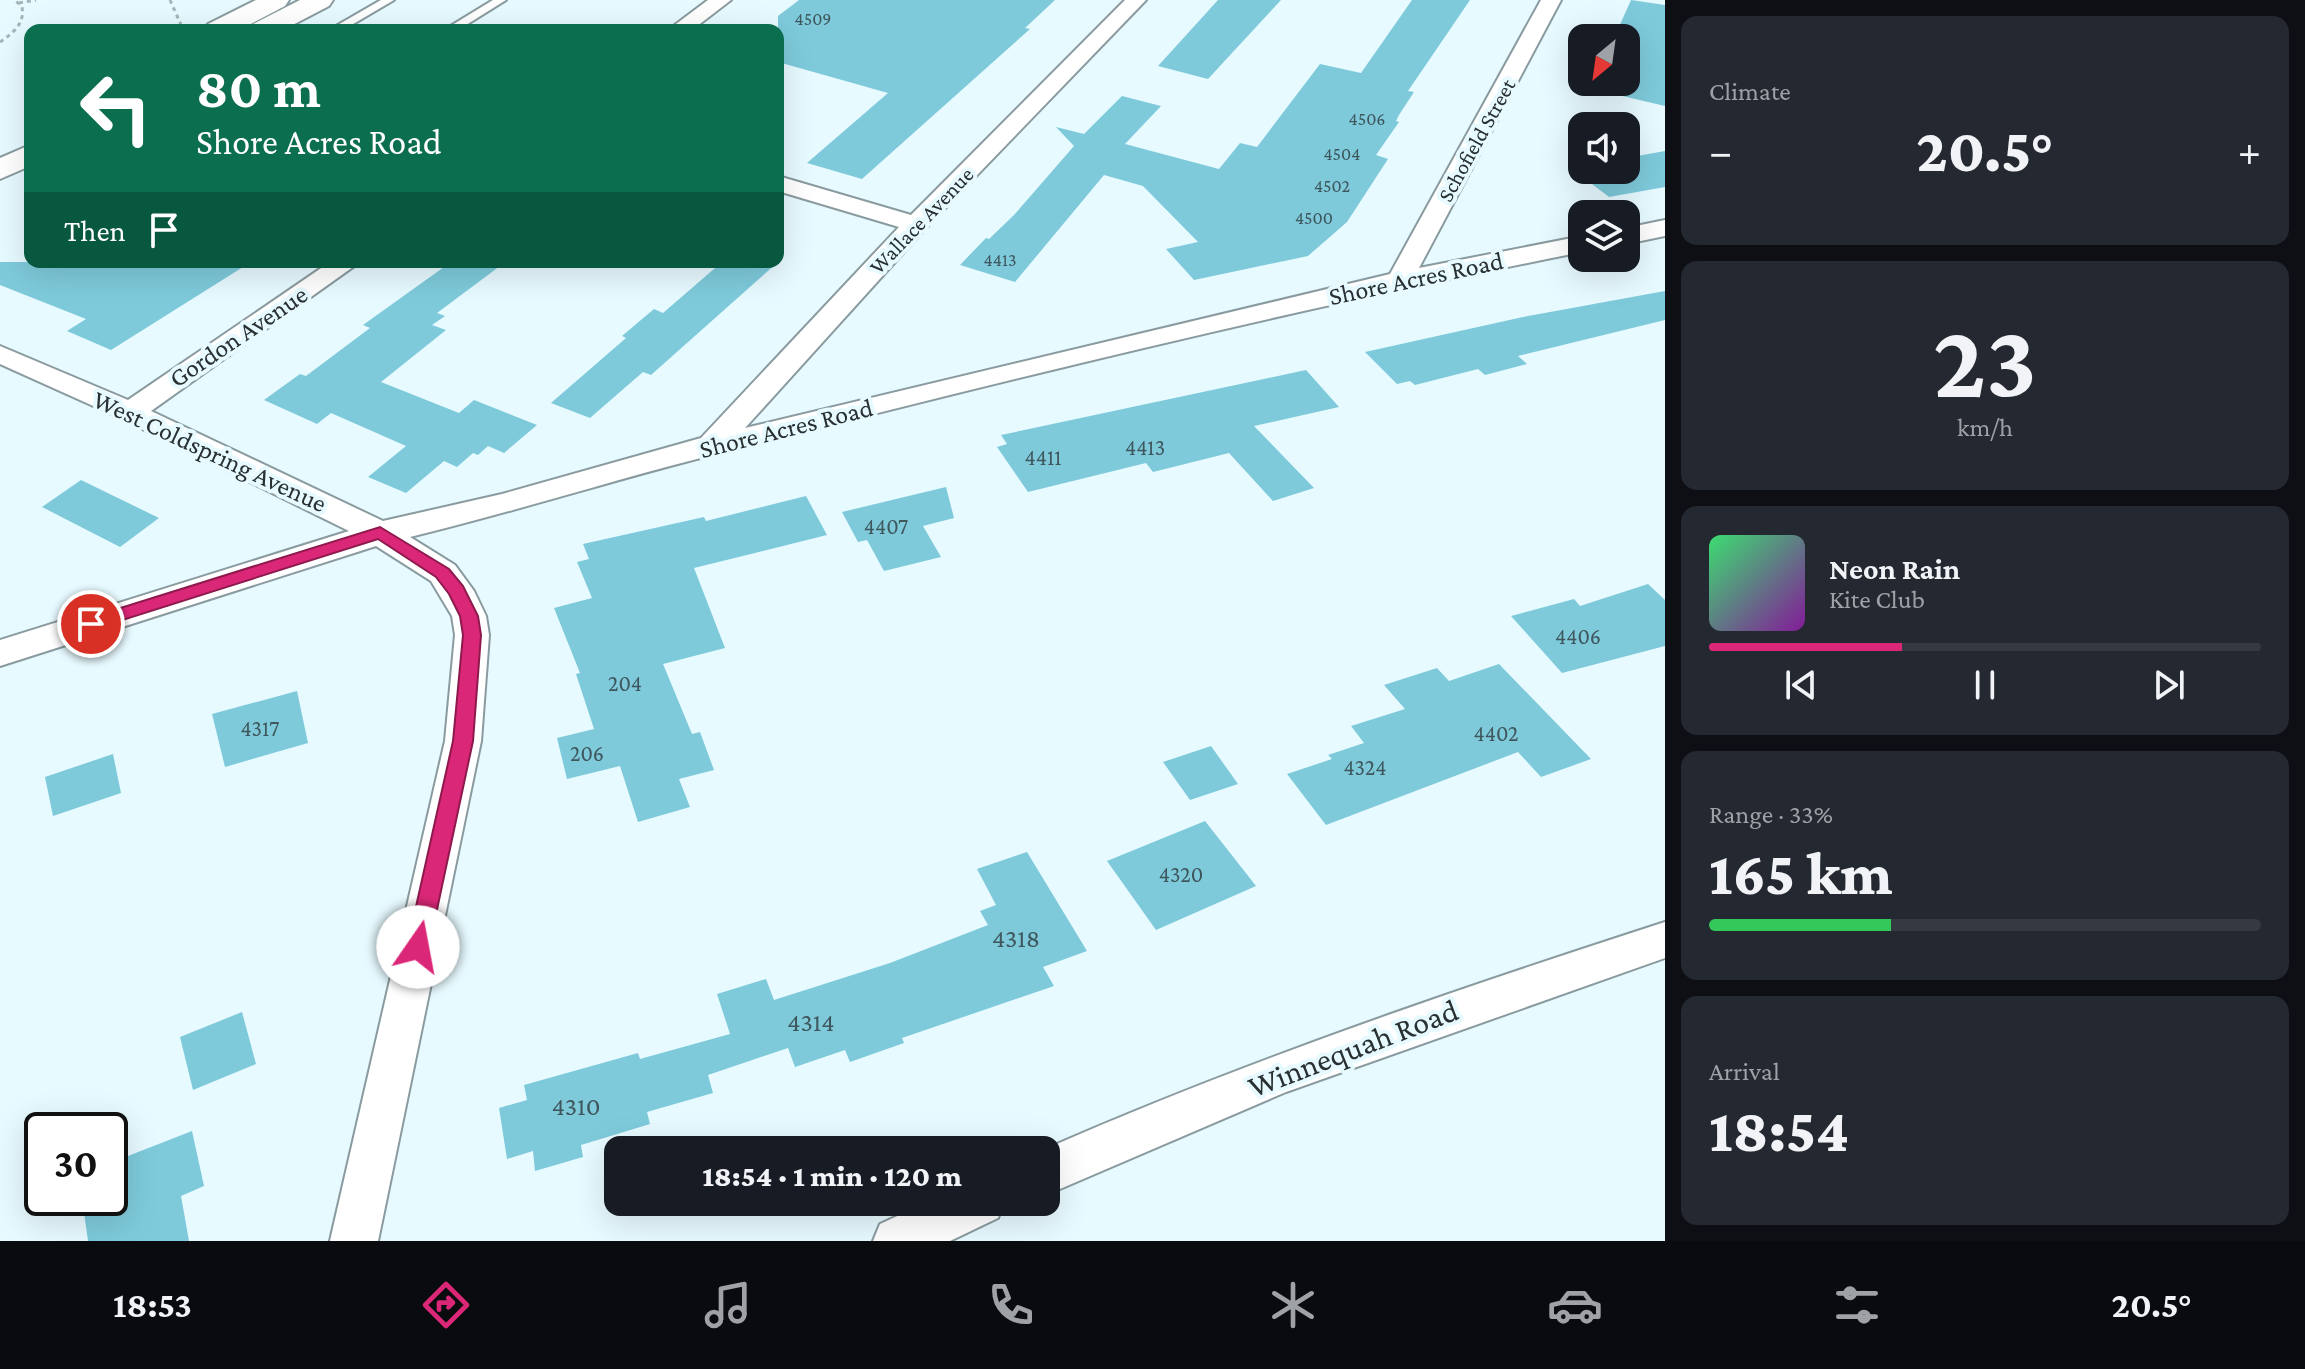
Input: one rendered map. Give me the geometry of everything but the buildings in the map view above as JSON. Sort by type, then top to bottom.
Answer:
[{"type":"street","points":[[231,24],[276,0]]},
{"type":"street","points":[[275,24],[320,0]]},
{"type":"street","points":[[687,24],[721,0]]},
{"type":"street","name":"Wallace Avenue","points":[[712,445],[916,224],[1136,0]]},
{"type":"street","name":"Schofield Street","points":[[1400,280],[1551,0]]},
{"type":"street","points":[[0,143],[24,130]]},
{"type":"street","points":[[0,170],[24,157]]},
{"type":"street","points":[[784,185],[916,224]]},
{"type":"street","points":[[1640,233],[1665,228]]},
{"type":"street","name":"Shore Acres Road","points":[[0,653],[380,533],[503,504],[712,445],[1400,280],[1568,247]]},
{"type":"street","name":"Gordon Avenue","points":[[130,412],[338,268]]},
{"type":"street","name":"West Coldspring Avenue","points":[[0,354],[130,412],[380,533],[443,573],[457,591],[469,616],[472,635],[463,741],[354,1241]]},
{"type":"street","name":"Winnequah Road","points":[[1060,1166],[1126,1135],[1429,1018],[1665,940]]},
{"type":"street","points":[[897,1241],[965,1219]]},
{"type":"lane","points":[[346,24],[389,0]]},
{"type":"lane","points":[[460,24],[501,0]]},
{"type":"path","points":[[0,42],[20,24],[24,12],[17,2],[36,0]]},
{"type":"path","points":[[170,0],[181,24]]},
{"type":"route","points":[[91,624],[380,533],[443,573],[457,591],[469,616],[472,635],[463,741],[418,947]]}]
